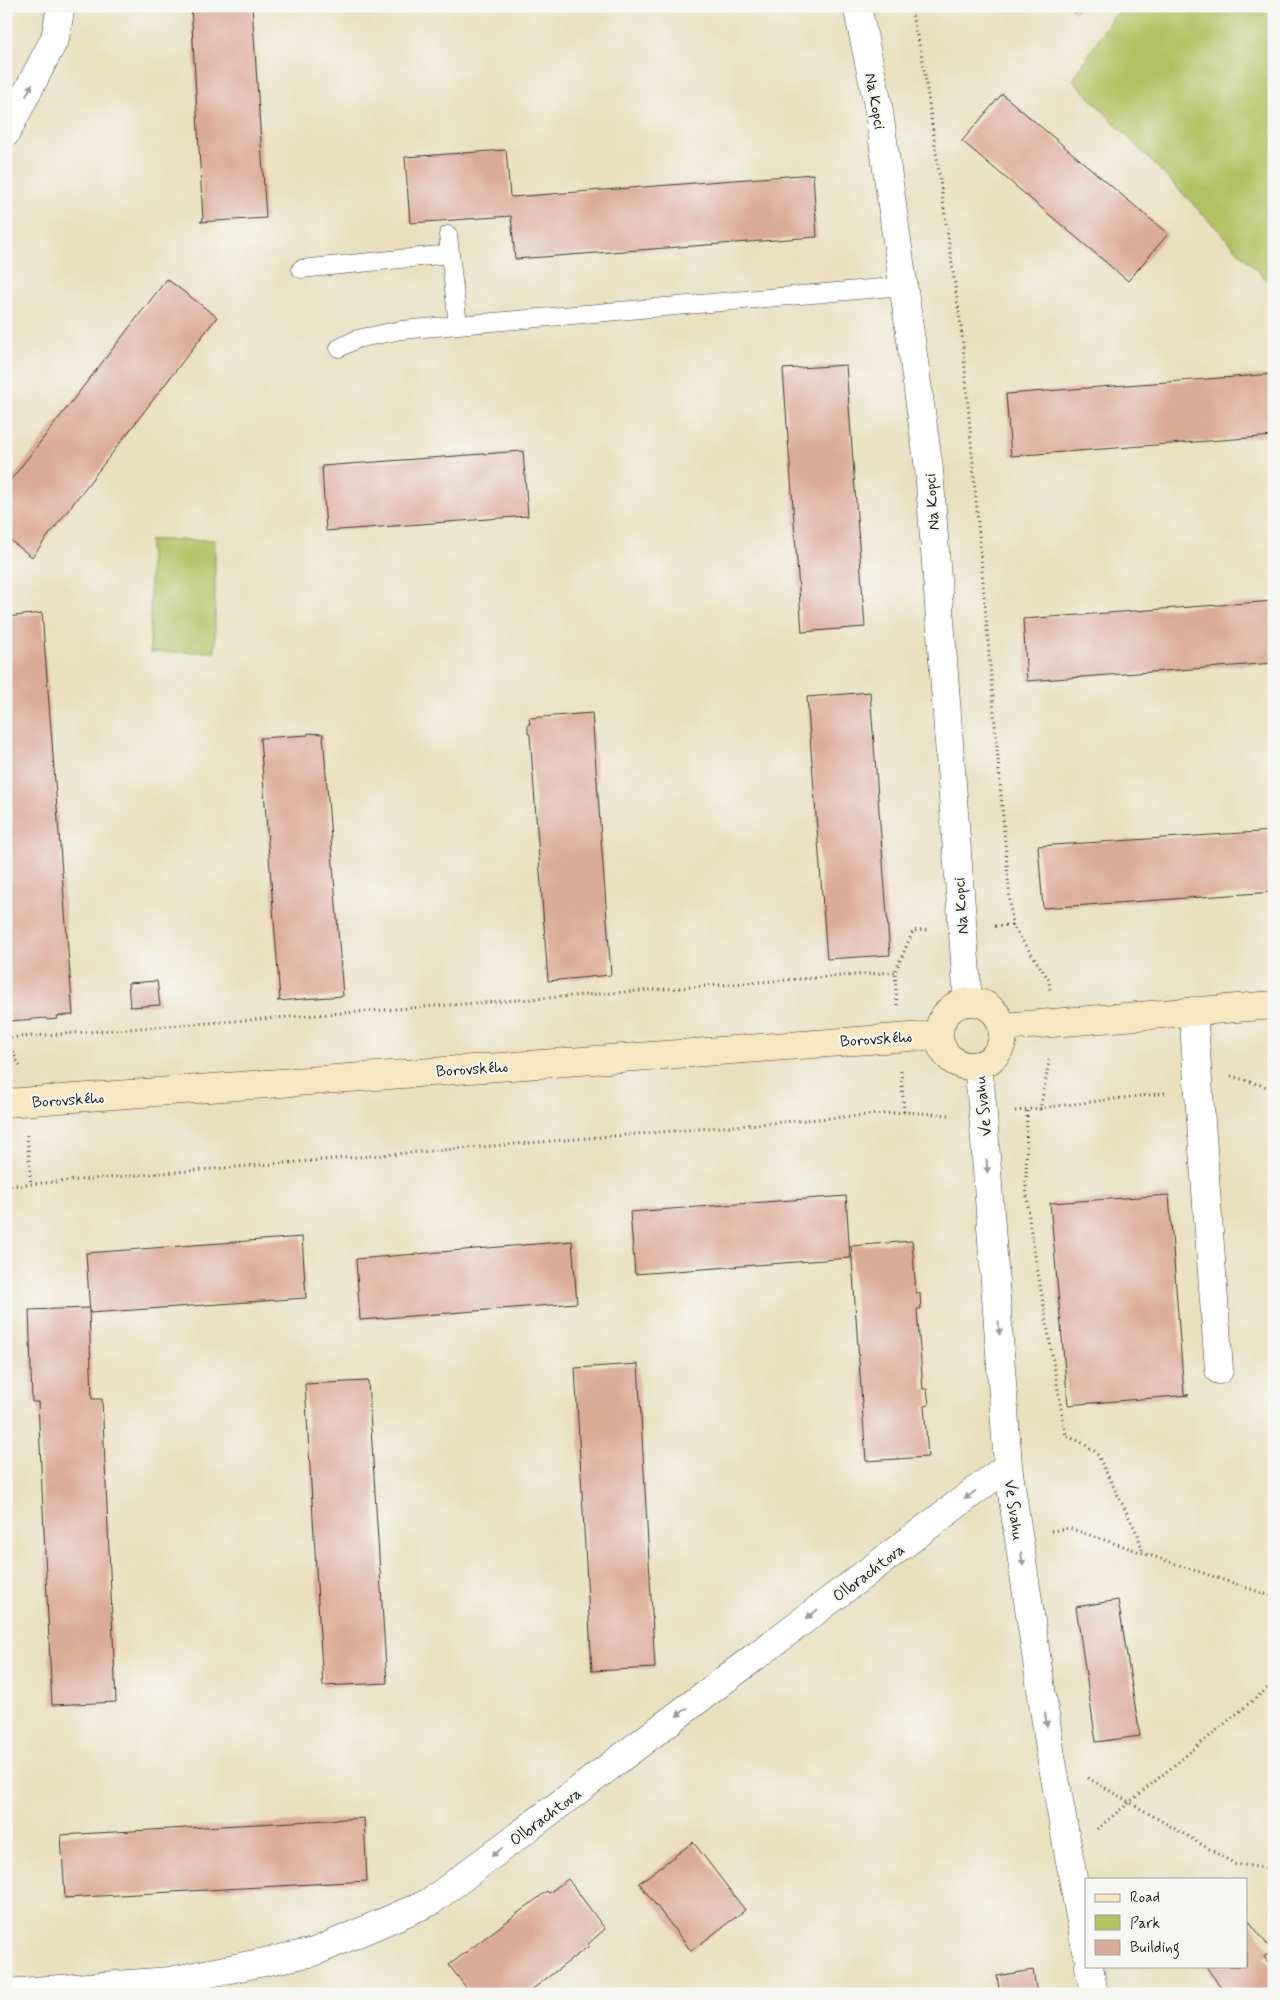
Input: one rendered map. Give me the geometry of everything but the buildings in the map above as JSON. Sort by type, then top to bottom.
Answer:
[{"type":"main road","points":[[968,1002],[982,1004],[990,1008],[997,1016],[1002,1027],[1001,1045],[996,1054],[978,1065],[966,1066],[956,1062],[947,1055],[941,1046],[938,1035],[945,1014],[952,1008],[968,1002]]},
{"type":"main road","points":[[1002,1027],[1274,1005]]},
{"type":"main road","name":"Borovského","points":[[6,1103],[938,1035]]},
{"type":"street","points":[[6,133],[55,38],[60,6]]},
{"type":"street","name":"Na Kopci","points":[[857,6],[878,105],[929,469],[968,1002]]},
{"type":"street","points":[[1193,1011],[1219,1370]]},
{"type":"street","name":"Ve Svahu","points":[[978,1065],[1008,1466],[1051,1756],[1085,1944]]},
{"type":"street","name":"Olbrachtova","points":[[6,1993],[170,1981],[314,1952],[430,1902],[1008,1466]]},
{"type":"street","points":[[1089,1968],[1094,1994]]},
{"type":"lane","points":[[448,236],[458,325]]},
{"type":"lane","points":[[301,269],[450,254]]},
{"type":"lane","points":[[340,348],[357,339],[401,330],[904,286]]},
{"type":"path","points":[[910,6],[923,61],[962,334],[1012,925]]},
{"type":"path","points":[[6,1038],[895,972]]},
{"type":"path","points":[[6,1186],[904,1112],[936,1115],[983,1114],[1027,1110],[1175,1092],[1198,1078],[1221,1072],[1274,1089]]},
{"type":"path","points":[[1027,1110],[1026,1186],[1030,1226],[1066,1436],[1079,1441],[1096,1452],[1138,1535],[1143,1552]]},
{"type":"path","points":[[1019,1536],[1069,1528],[1274,1597]]},
{"type":"path","points":[[1069,1855],[1129,1801],[1274,1683]]},
{"type":"path","points":[[1051,1756],[1235,1864],[1274,1869]]},
{"type":"green space","points":[[1119,6],[1274,6],[1274,288],[1073,80]]},
{"type":"green space","points":[[150,540],[215,540],[215,652],[150,652]]}]
